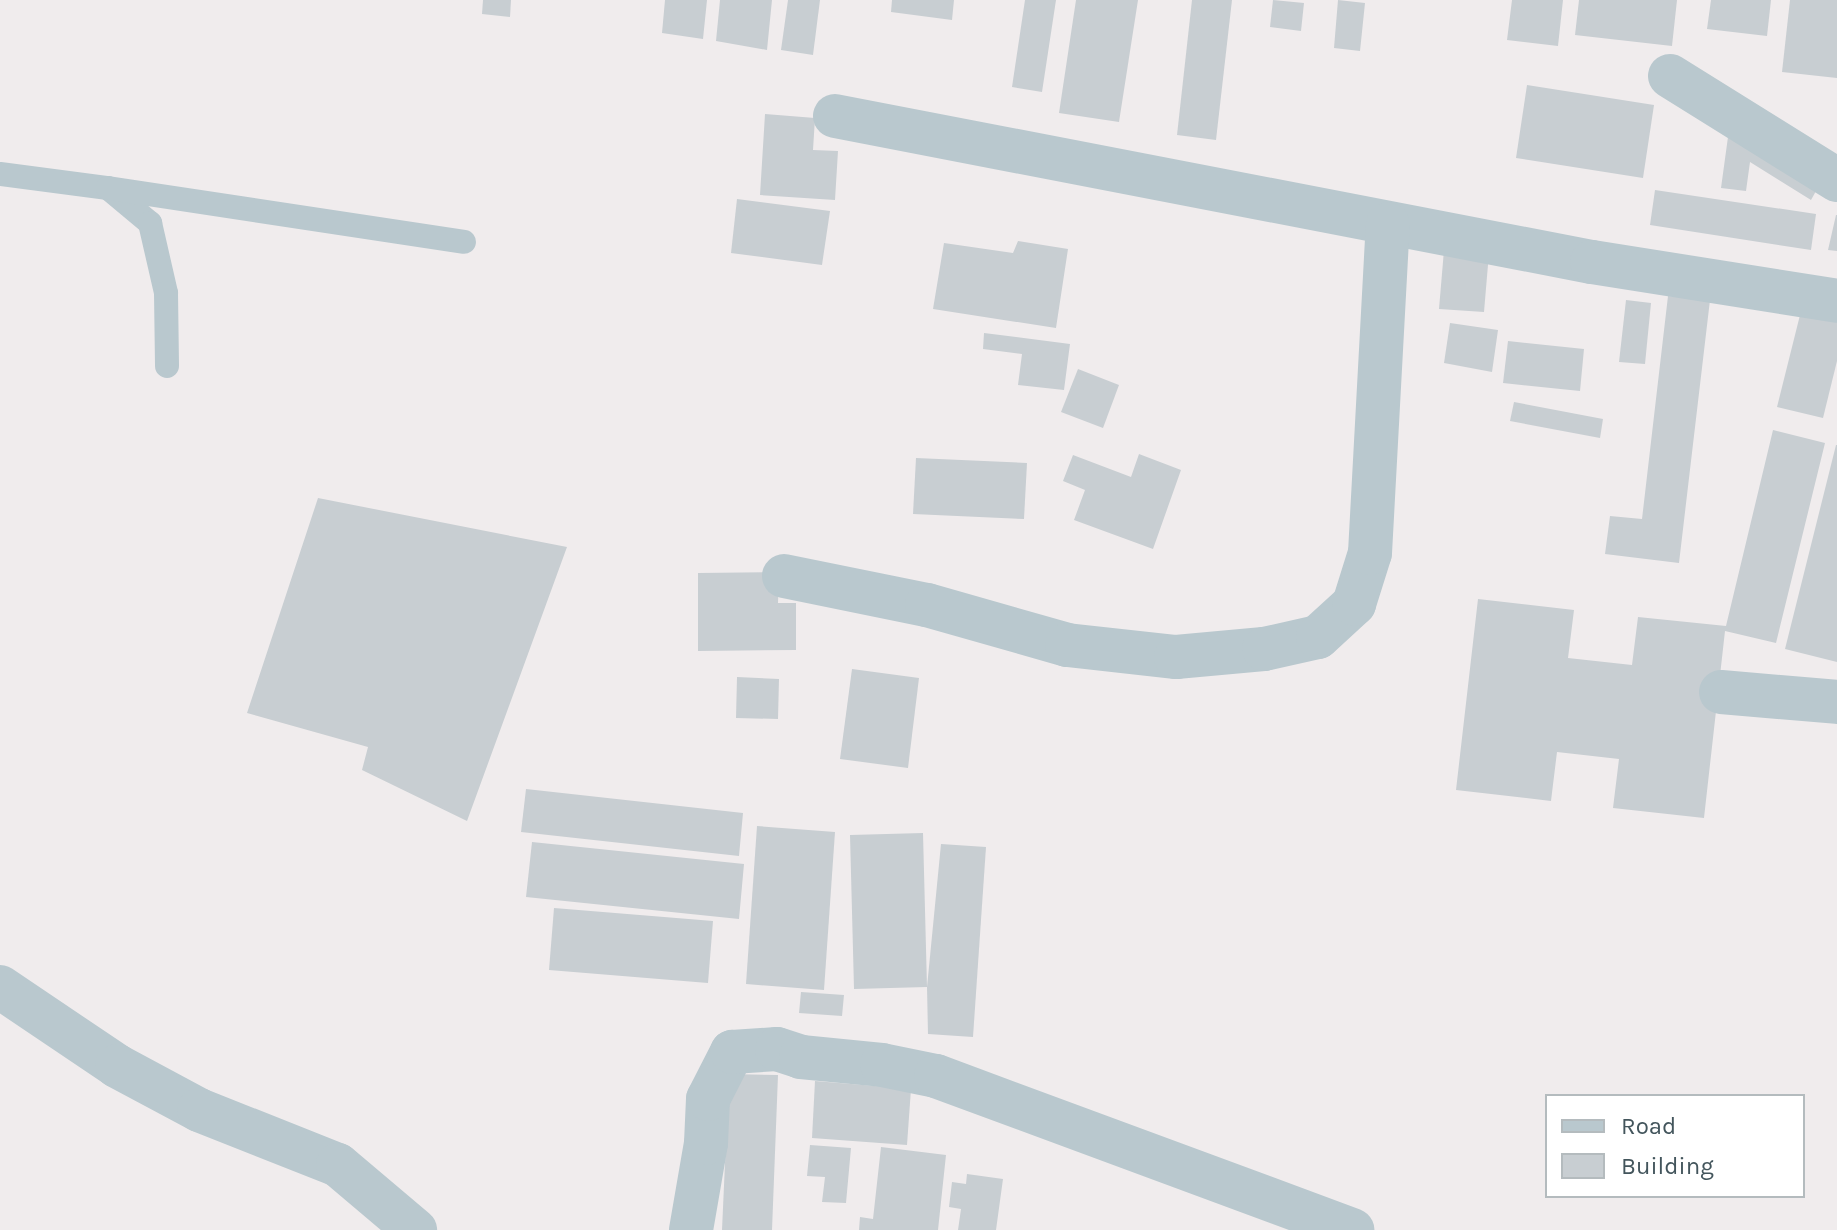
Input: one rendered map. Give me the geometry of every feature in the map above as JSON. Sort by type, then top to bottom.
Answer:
[{"type":"street","points":[[1670,76],[1837,180]]},
{"type":"street","points":[[835,116],[1592,262],[1837,301]]},
{"type":"street","points":[[784,576],[927,605],[1067,645],[1176,657],[1264,649],[1318,637],[1354,604],[1370,553],[1388,224]]},
{"type":"street","points":[[1721,692],[1837,702]]},
{"type":"street","points":[[0,987],[117,1066],[199,1110],[338,1165],[415,1230]]},
{"type":"street","points":[[691,1230],[706,1143],[708,1099],[732,1052],[777,1049],[801,1057],[882,1065],[936,1076],[1352,1230]]},
{"type":"lane","points":[[0,174],[464,242]]},
{"type":"lane","points":[[108,188],[150,223],[166,293],[167,366]]},
{"type":"building","points":[[483,0],[511,0],[510,17],[482,14]]},
{"type":"building","points":[[665,0],[707,0],[703,39],[662,33]]},
{"type":"building","points":[[720,0],[772,0],[767,50],[716,41]]},
{"type":"building","points":[[788,0],[820,0],[813,55],[781,50]]},
{"type":"building","points":[[892,0],[954,0],[952,20],[891,12]]},
{"type":"building","points":[[1025,0],[1056,0],[1042,92],[1012,87]]},
{"type":"building","points":[[1076,0],[1138,0],[1119,122],[1059,113]]},
{"type":"building","points":[[1192,0],[1232,0],[1216,140],[1177,135]]},
{"type":"building","points":[[1273,0],[1304,3],[1301,31],[1270,27]]},
{"type":"building","points":[[1338,0],[1365,3],[1360,51],[1334,48]]},
{"type":"building","points":[[1512,0],[1563,0],[1558,46],[1507,40]]},
{"type":"building","points":[[1579,0],[1677,0],[1672,46],[1575,35]]},
{"type":"building","points":[[1711,0],[1771,0],[1767,36],[1707,29]]},
{"type":"building","points":[[1790,0],[1837,0],[1837,78],[1782,72]]},
{"type":"building","points":[[1527,85],[1654,105],[1643,178],[1516,158]]},
{"type":"building","points":[[765,114],[815,118],[813,150],[838,151],[835,200],[760,195]]},
{"type":"building","points":[[1731,115],[1825,175],[1811,200],[1750,162],[1746,191],[1721,188]]},
{"type":"building","points":[[1655,190],[1816,214],[1811,250],[1650,225]]},
{"type":"building","points":[[737,199],[830,211],[822,265],[731,253]]},
{"type":"building","points":[[1837,215],[1837,251],[1828,250]]},
{"type":"building","points":[[1018,241],[1068,249],[1056,328],[933,309],[944,243],[1013,253]]},
{"type":"building","points":[[1444,250],[1489,253],[1484,312],[1439,309]]},
{"type":"building","points":[[1668,296],[1710,300],[1679,563],[1605,554],[1610,516],[1642,519]]},
{"type":"building","points":[[1626,300],[1651,303],[1645,364],[1619,362]]},
{"type":"building","points":[[1802,307],[1837,316],[1837,361],[1823,418],[1777,407]]},
{"type":"building","points":[[1450,323],[1498,330],[1492,372],[1444,363]]},
{"type":"building","points":[[984,333],[1070,344],[1064,390],[1018,385],[1022,354],[983,349]]},
{"type":"building","points":[[1508,341],[1584,349],[1580,391],[1503,383]]},
{"type":"building","points":[[1078,369],[1119,385],[1103,428],[1061,412]]},
{"type":"building","points":[[1514,402],[1603,419],[1600,438],[1510,421]]},
{"type":"building","points":[[1773,430],[1825,443],[1776,643],[1725,631],[1704,818],[1613,808],[1619,759],[1557,752],[1551,801],[1456,790],[1478,599],[1574,610],[1568,658],[1632,665],[1638,617],[1726,626]]},
{"type":"building","points":[[1837,445],[1837,662],[1785,649]]},
{"type":"building","points":[[1139,454],[1181,470],[1153,549],[1074,520],[1085,490],[1063,481],[1073,455],[1131,477]]},
{"type":"building","points":[[916,458],[1027,463],[1024,519],[913,514]]},
{"type":"building","points":[[318,498],[567,547],[467,821],[362,770],[368,747],[247,713]]},
{"type":"building","points":[[779,572],[778,603],[796,603],[796,650],[698,651],[698,573]]},
{"type":"building","points":[[852,669],[919,678],[908,768],[840,759]]},
{"type":"building","points":[[737,677],[779,679],[778,719],[736,718]]},
{"type":"building","points":[[526,789],[743,813],[739,856],[521,832]]},
{"type":"building","points":[[757,826],[835,832],[824,990],[746,984]]},
{"type":"building","points":[[923,833],[927,987],[854,989],[850,835]]},
{"type":"building","points":[[532,842],[744,864],[739,919],[526,897]]},
{"type":"building","points":[[941,844],[986,847],[973,1037],[928,1034],[927,987]]},
{"type":"building","points":[[554,908],[713,921],[708,983],[549,970]]},
{"type":"building","points":[[801,992],[844,995],[842,1016],[799,1013]]},
{"type":"building","points":[[729,1074],[778,1075],[772,1230],[722,1230]]},
{"type":"building","points":[[815,1081],[911,1089],[907,1145],[812,1138]]},
{"type":"building","points":[[810,1145],[851,1148],[846,1203],[822,1202],[825,1177],[807,1176]]},
{"type":"building","points":[[881,1147],[946,1155],[938,1230],[859,1230],[860,1217],[873,1219]]},
{"type":"building","points":[[967,1174],[1003,1179],[996,1230],[958,1230],[961,1209],[949,1207],[952,1182],[966,1184]]}]
